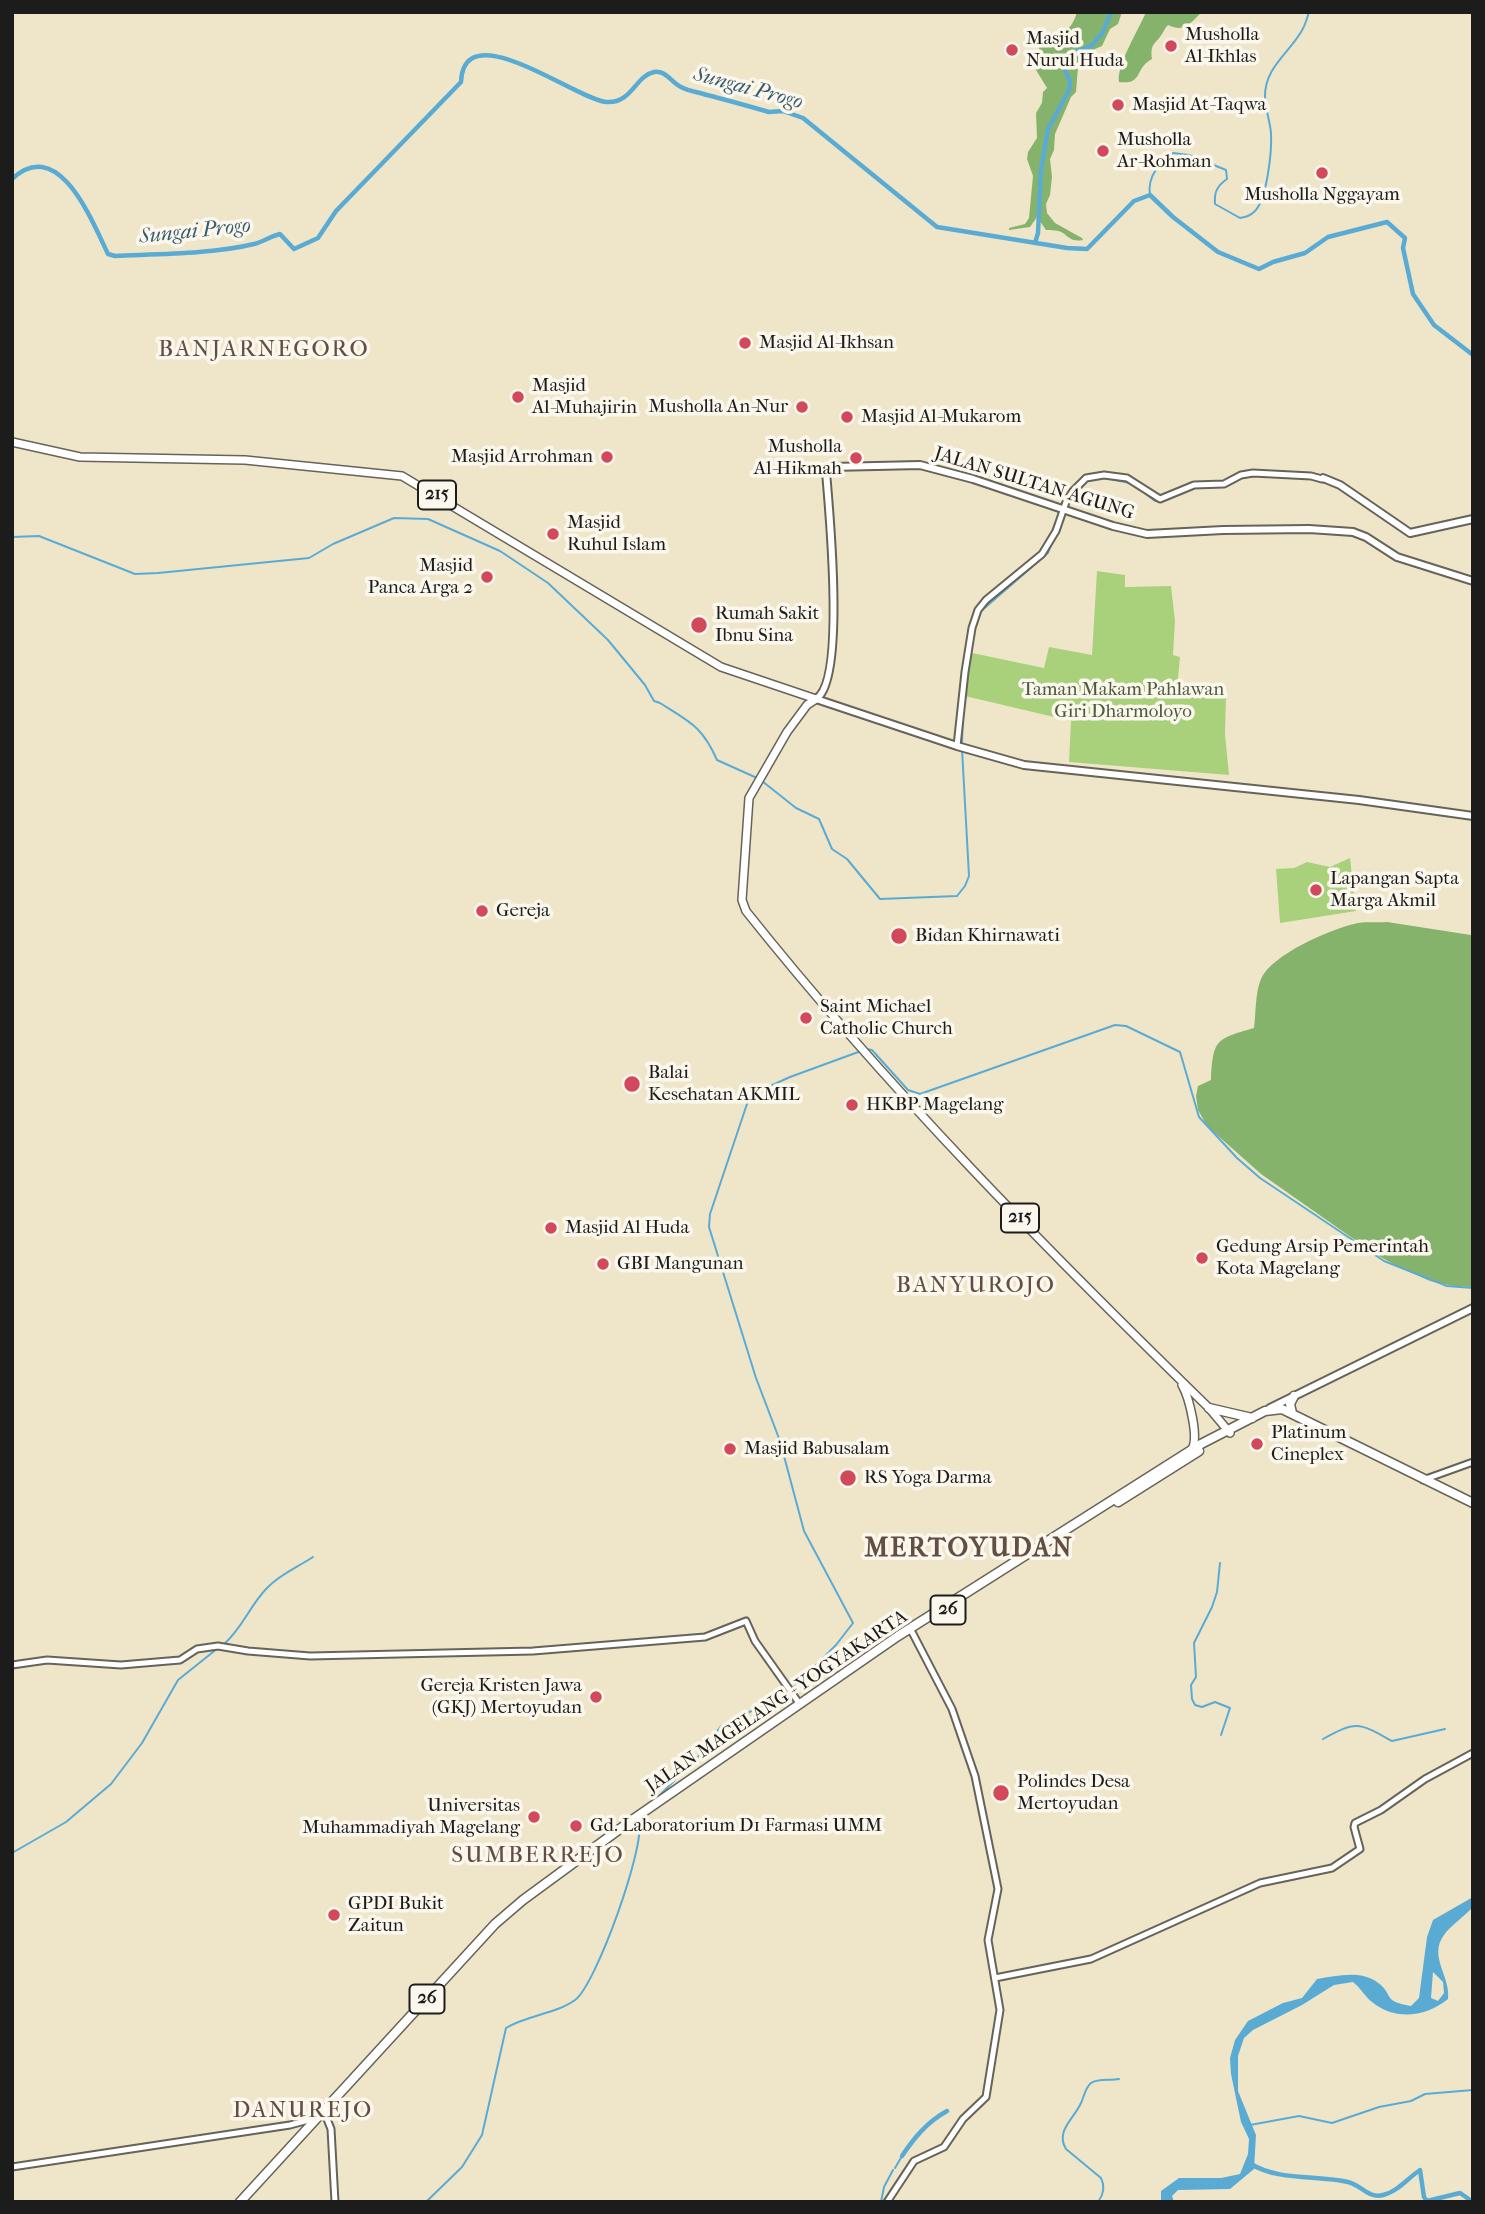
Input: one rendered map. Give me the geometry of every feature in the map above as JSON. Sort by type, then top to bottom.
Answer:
[{"type":"highway","points":[[1284,1410],[1294,1396]]},
{"type":"highway","points":[[1209,1408],[1252,1418]]},
{"type":"highway","name":"26","points":[[1266,1413],[1284,1410],[1473,1505]]},
{"type":"highway","name":"JALAN MAGELANG - YOGYAKARTA","points":[[1229,1431],[1266,1413]]},
{"type":"highway","name":"JALAN MAGELANG - YOGYAKARTA","points":[[242,2202],[503,1916],[799,1703],[898,1636],[1197,1446],[1266,1413]]},
{"type":"highway","name":"JALAN MAGELANG - YOGYAKARTA","points":[[670,1795],[912,1632],[1197,1446]]},
{"type":"highway","name":"JALAN MAGELANG - YOGYAKARTA","points":[[242,2202],[507,1920],[548,1885]]},
{"type":"main road","name":"215","points":[[12,442],[80,457],[239,459],[402,476],[721,667],[816,699]]},
{"type":"main road","name":"JALAN SULTAN AGUNG","points":[[816,699],[824,690],[834,610],[827,469],[831,467],[867,464],[920,465],[1147,534],[1239,529],[1303,529],[1353,533],[1366,537],[1397,557],[1473,581]]},
{"type":"main road","points":[[1323,479],[1340,485],[1410,533],[1473,519]]},
{"type":"main road","name":"215","points":[[816,699],[807,705],[787,732],[748,805],[743,903],[766,936],[863,1049],[1012,1210],[1180,1381],[1191,1396],[1209,1408],[1229,1431]]},
{"type":"main road","points":[[816,699],[1003,760],[1040,767],[1359,800],[1473,816]]},
{"type":"main road","points":[[1284,1410],[1294,1396],[1473,1308]]},
{"type":"main road","points":[[1191,1396],[1197,1446]]},
{"type":"street","points":[[959,746],[965,672],[972,628],[978,610],[986,600],[1042,554],[1056,531],[1068,498],[1084,480],[1100,475],[1127,478],[1160,499],[1194,485],[1224,484],[1241,475],[1253,473],[1323,479]]},
{"type":"street","points":[[1421,1481],[1473,1462]]},
{"type":"street","points":[[12,1665],[47,1660],[121,1665],[180,1660],[197,1649],[221,1646],[310,1656],[533,1651],[710,1637],[746,1621],[755,1641],[799,1703]]},
{"type":"street","points":[[887,2202],[914,2161],[944,2147],[963,2119],[986,2097],[1000,2017],[988,1938],[998,1889],[975,1776],[952,1709],[912,1632]]},
{"type":"street","points":[[995,1978],[1091,1959],[1260,1883],[1335,1867],[1360,1850],[1355,1823],[1473,1753]]},
{"type":"street","points":[[326,2113],[331,2129],[335,2202]]},
{"type":"street","points":[[12,2167],[316,2118]]},
{"type":"green space","points":[[1077,12],[1122,12],[1118,24],[1110,29],[1102,46],[1095,49],[1078,67],[1076,92],[1071,97],[1055,134],[1054,150],[1050,159],[1052,177],[1046,204],[1047,213],[1055,223],[1083,240],[1072,239],[1059,231],[1046,230],[1037,217],[1030,227],[1009,230],[1025,224],[1029,218],[1033,176],[1027,159],[1028,152],[1037,138],[1036,113],[1047,88],[1036,70],[1037,62],[1041,59],[1037,37],[1064,31],[1073,22]]},
{"type":"green space","points":[[1146,12],[1202,12],[1183,27],[1168,25],[1152,47],[1152,59],[1136,78],[1119,82],[1124,57]]},
{"type":"green space","name":"Taman Makam Pahlawan Giri Dharmoloyo","points":[[1097,571],[1125,575],[1125,587],[1171,586],[1175,621],[1173,655],[1180,657],[1177,689],[1226,695],[1225,734],[1229,775],[1069,762],[1071,721],[965,696],[972,653],[1044,668],[1049,647],[1092,655]]},
{"type":"green space","name":"Lapangan Sapta Marga Akmil","points":[[1350,858],[1356,911],[1280,923],[1276,869],[1294,868],[1307,862],[1330,867]]},
{"type":"green space","points":[[1387,922],[1471,935],[1473,939],[1473,1287],[1430,1281],[1375,1254],[1261,1174],[1207,1126],[1198,1110],[1198,1086],[1211,1080],[1215,1048],[1224,1038],[1254,1028],[1261,979],[1276,961],[1302,945],[1343,927],[1358,923]]},
{"type":"water","points":[[1473,1897],[1473,1907],[1447,1931],[1438,1951],[1448,1999],[1430,2010],[1400,2014],[1390,2012],[1372,2002],[1353,1982],[1334,1985],[1253,2030],[1244,2038],[1238,2056],[1238,2091],[1256,2135],[1254,2169],[1230,2189],[1178,2190],[1172,2196],[1174,2202],[1161,2202],[1161,2191],[1179,2178],[1221,2178],[1240,2174],[1248,2154],[1249,2139],[1241,2122],[1230,2058],[1235,2040],[1248,2021],[1283,2003],[1302,1998],[1317,1979],[1340,1975],[1370,1978],[1382,1987],[1392,2000],[1411,2006],[1419,1998],[1427,1937],[1433,1920]],"holes":[[[1433,1972],[1443,1982],[1444,1993],[1438,2001],[1431,1998]]]},
{"type":"waterway","points":[[1035,243],[1038,233],[1041,170],[1048,129],[1069,90],[1070,81],[1062,64],[1067,55],[1091,46],[1103,32],[1111,12]]},
{"type":"waterway","points":[[1150,195],[1152,176],[1163,162],[1173,153],[1189,155],[1226,170],[1227,179],[1217,190],[1215,204],[1240,218],[1255,211],[1266,186],[1271,151],[1271,133],[1265,101],[1266,86],[1273,69],[1302,30],[1309,12]]},
{"type":"waterway","name":"Sungai Progo","points":[[12,179],[29,168],[45,168],[59,175],[83,204],[108,254],[115,256],[221,250],[254,244],[280,234],[294,249],[318,238],[336,211],[461,82],[467,63],[481,56],[500,57],[523,65],[606,102],[622,99],[642,79],[658,72],[687,90],[769,112],[783,111],[803,118],[937,227],[1087,249],[1134,201],[1150,195],[1218,252],[1259,269],[1305,253],[1328,237],[1387,222],[1405,238],[1403,248],[1413,294],[1434,325],[1473,355]]},
{"type":"waterway","points":[[1241,478],[1256,476]]},
{"type":"waterway","points":[[1105,478],[1130,483]]},
{"type":"waterway","points":[[1225,486],[1236,481]]},
{"type":"waterway","points":[[1146,494],[1155,501],[1159,500]]},
{"type":"waterway","points":[[12,537],[39,536],[135,574],[309,558],[333,544],[394,518],[428,519],[500,551],[548,583],[608,640],[645,685],[654,701],[679,715],[700,732],[717,760],[757,778]]},
{"type":"waterway","points":[[1440,530],[1473,522]]},
{"type":"waterway","points":[[980,612],[1048,553],[1051,545]]},
{"type":"waterway","points":[[962,743],[963,714]]},
{"type":"waterway","points":[[762,781],[796,808],[819,819],[832,849],[847,859],[880,899],[957,896],[969,876],[962,749]]},
{"type":"waterway","points":[[866,1049],[872,1050],[908,1090],[920,1094],[1115,1025],[1126,1026],[1180,1052],[1199,1117],[1237,1158],[1260,1178],[1384,1261],[1447,1286],[1473,1288]]},
{"type":"waterway","points":[[792,1689],[836,1645],[853,1623],[804,1531],[780,1441],[756,1378],[709,1227],[710,1214],[750,1095],[861,1051]]},
{"type":"waterway","points":[[223,1645],[236,1632],[272,1583],[313,1557]]},
{"type":"waterway","points":[[1220,1563],[1217,1592],[1194,1643],[1196,1677],[1191,1685],[1195,1705],[1202,1707],[1215,1702],[1230,1708],[1221,1735]]},
{"type":"waterway","points":[[12,1853],[66,1822],[111,1784],[142,1743],[178,1680],[218,1648]]},
{"type":"waterway","points":[[656,1799],[700,1755],[721,1726],[788,1693]]},
{"type":"waterway","points":[[1323,1739],[1343,1729],[1358,1726],[1392,1741],[1445,1729]]},
{"type":"waterway","points":[[426,2202],[462,2167],[482,2135],[506,2028],[567,2005],[584,1989],[618,1914],[635,1857],[639,1821]]},
{"type":"waterway","points":[[1098,2202],[1103,2190],[1101,2178],[1066,2149],[1063,2136],[1089,2085],[1097,2081],[1119,2079]]},
{"type":"waterway","points":[[1250,2125],[1299,2116],[1332,2123],[1379,2107],[1411,2101],[1425,2094],[1473,2090]]},
{"type":"waterway","points":[[902,2156],[922,2131],[947,2111]]},
{"type":"waterway","points":[[895,2168],[902,2156]]},
{"type":"waterway","points":[[1251,2164],[1273,2173],[1348,2182],[1378,2196],[1393,2191],[1420,2170],[1427,2201],[1460,2193],[1473,2202]]},
{"type":"waterway","points":[[881,2202],[884,2187],[893,2170]]},
{"type":"place","name":"Musholla Al-Ikhlas","points":[[1171,46]]},
{"type":"place","name":"Masjid Nurul Huda","points":[[1012,50]]},
{"type":"place","name":"Masjid At-Taqwa","points":[[1118,105]]},
{"type":"place","name":"Musholla Ar-Rohman","points":[[1103,151]]},
{"type":"place","name":"Musholla Nggayam","points":[[1322,173]]},
{"type":"place","name":"Masjid Al-Ikhsan","points":[[745,343]]},
{"type":"place","name":"Masjid Al-Muhajirin","points":[[518,397]]},
{"type":"place","name":"Musholla An-Nur","points":[[802,407]]},
{"type":"place","name":"Masjid Al-Mukarom","points":[[847,417]]},
{"type":"place","name":"Masjid Arrohman","points":[[607,457]]},
{"type":"place","name":"Musholla Al-Hikmah","points":[[856,458]]},
{"type":"place","name":"Masjid Ruhul Islam","points":[[553,534]]},
{"type":"place","name":"Masjid Panca Arga 2","points":[[487,577]]},
{"type":"place","name":"Rumah Sakit Ibnu Sina","points":[[699,625]]},
{"type":"place","name":"Lapangan Sapta Marga Akmil","points":[[1316,890]]},
{"type":"place","name":"Gereja","points":[[482,911]]},
{"type":"place","name":"Bidan Khirnawati","points":[[899,936]]},
{"type":"place","name":"Saint Michael Catholic Church","points":[[806,1018]]},
{"type":"place","name":"Balai Kesehatan AKMIL","points":[[632,1084]]},
{"type":"place","name":"HKBP Magelang","points":[[852,1105]]},
{"type":"place","name":"Masjid Al Huda","points":[[551,1228]]},
{"type":"place","name":"Gedung Arsip Pemerintah Kota Magelang","points":[[1202,1258]]},
{"type":"place","name":"GBI Mangunan","points":[[603,1264]]},
{"type":"place","name":"Platinum Cineplex","points":[[1257,1444]]},
{"type":"place","name":"Masjid Babusalam","points":[[730,1449]]},
{"type":"place","name":"RS Yoga Darma","points":[[848,1478]]},
{"type":"place","name":"Gereja Kristen Jawa (GKJ) Mertoyudan","points":[[596,1697]]},
{"type":"place","name":"Polindes Desa Mertoyudan","points":[[1001,1793]]},
{"type":"place","name":"Universitas Muhammadiyah Magelang","points":[[534,1817]]},
{"type":"place","name":"Gd. Laboratorium D1 Farmasi UMM","points":[[576,1826]]},
{"type":"place","name":"GPDI Bukit Zaitun","points":[[334,1915]]},
{"type":"district","name":"BANJARNEGORO","points":[[264,350]]},
{"type":"district","name":"BANYUROJO","points":[[976,1286]]},
{"type":"district","name":"MERTOYUDAN","points":[[969,1550]]},
{"type":"district","name":"SUMBERREJO","points":[[538,1856]]},
{"type":"district","name":"DANUREJO","points":[[303,2111]]}]
